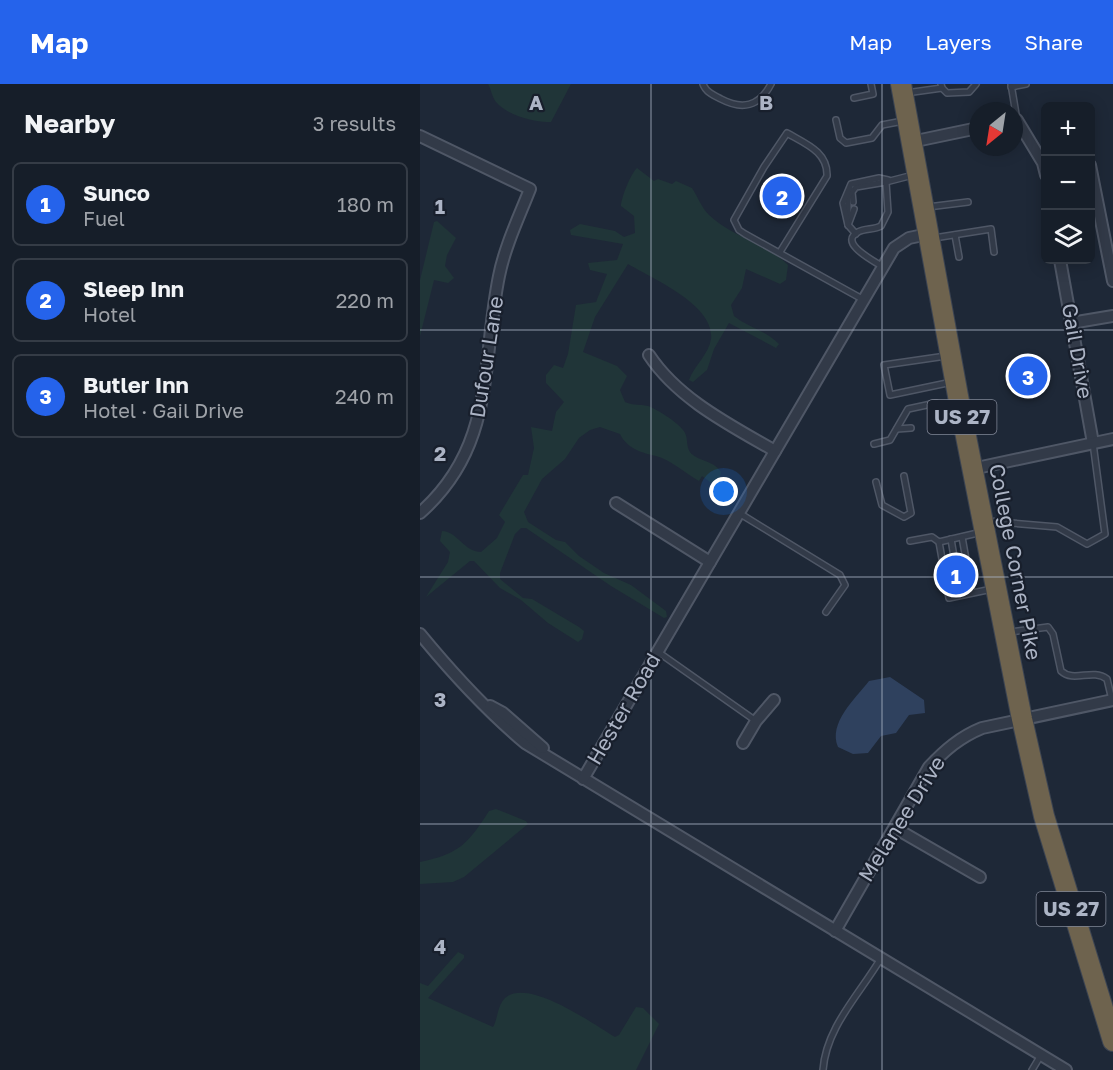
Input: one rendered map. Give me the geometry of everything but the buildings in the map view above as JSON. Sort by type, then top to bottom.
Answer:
[{"type":"highway","name":"College Corner Pike","points":[[902,89],[972,469],[1022,719],[1044,816],[1113,1041]]},
{"type":"street","points":[[911,142],[969,130]]},
{"type":"street","points":[[1023,131],[1041,158]]},
{"type":"street","name":"Dufour Lane","points":[[420,136],[530,189],[499,275],[482,407],[471,442],[451,478],[420,513]]},
{"type":"street","points":[[1095,190],[1113,281]]},
{"type":"street","name":"Hester Road","points":[[928,236],[909,237],[900,242],[884,267],[583,779],[1066,1070]]},
{"type":"street","name":"Gail Drive","points":[[1061,264],[1093,443]]},
{"type":"street","points":[[1071,323],[1113,316]]},
{"type":"street","points":[[649,355],[663,376],[679,392],[775,452]]},
{"type":"street","points":[[972,469],[1113,439]]},
{"type":"street","points":[[616,503],[710,562]]},
{"type":"street","points":[[420,634],[444,664],[479,700],[503,713],[554,759],[583,779]]},
{"type":"street","points":[[743,743],[756,721],[774,700]]},
{"type":"street","name":"Melanee Drive","points":[[835,931],[929,767],[945,750],[966,734],[982,728],[1112,700]]},
{"type":"street","points":[[895,828],[980,877]]},
{"type":"lane","points":[[703,84],[709,93],[734,105],[744,107],[760,99],[771,84]]},
{"type":"lane","points":[[854,98],[873,94],[871,84]]},
{"type":"lane","points":[[902,89],[942,86],[947,93],[969,92],[976,84]]},
{"type":"lane","points":[[1013,102],[1011,85],[1026,84]]},
{"type":"lane","points":[[836,120],[840,138],[846,143],[872,138],[885,124],[907,121]]},
{"type":"lane","points":[[780,252],[827,177],[827,165],[819,153],[788,133],[764,167],[734,220],[735,225],[746,234],[864,300]]},
{"type":"lane","points":[[848,225],[848,197],[854,189],[917,174]]},
{"type":"lane","points":[[855,234],[848,225],[843,203],[851,184],[879,178],[887,181]]},
{"type":"lane","points":[[855,234],[878,228],[884,220],[888,207],[887,181]]},
{"type":"lane","points":[[848,225],[854,206],[854,189]]},
{"type":"lane","points":[[923,208],[968,202]]},
{"type":"lane","points":[[928,236],[955,235],[991,229],[994,252]]},
{"type":"lane","points":[[855,234],[853,243],[857,250],[884,267]]},
{"type":"lane","points":[[955,235],[959,257]]},
{"type":"lane","points":[[951,356],[884,365],[890,395],[956,382]]},
{"type":"lane","points":[[874,444],[890,440],[913,406],[936,403]]},
{"type":"lane","points":[[897,429],[911,428]]},
{"type":"lane","points":[[939,542],[962,537],[984,526],[1057,526],[1087,544],[1106,534],[1093,443]]},
{"type":"lane","points":[[876,482],[882,505],[904,518],[911,513],[904,476]]},
{"type":"lane","points":[[739,513],[840,575],[845,585],[826,612]]},
{"type":"lane","points":[[910,542],[932,537],[939,542],[949,597],[996,589]]},
{"type":"lane","points":[[962,537],[972,593]]},
{"type":"lane","points":[[951,539],[956,569]]},
{"type":"lane","points":[[958,580],[961,595]]},
{"type":"lane","points":[[1005,632],[1048,627],[1053,634],[1060,671],[1070,676],[1101,674],[1107,679],[1112,700]]},
{"type":"lane","points":[[658,652],[756,721]]},
{"type":"lane","points":[[823,1070],[826,1048],[837,1025],[881,958]]},
{"type":"lane","points":[[1032,1070],[1041,1055]]},
{"type":"green space","points":[[488,84],[571,84],[551,122],[529,119],[507,111],[493,98]]},
{"type":"green space","points":[[637,168],[654,181],[658,179],[672,184],[676,181],[692,188],[706,212],[718,223],[770,251],[788,265],[786,280],[780,284],[746,269],[742,288],[731,305],[734,316],[774,339],[779,344],[776,348],[729,323],[714,349],[707,370],[693,382],[689,380],[710,344],[710,327],[693,304],[680,294],[628,264],[595,317],[583,352],[617,366],[627,376],[620,390],[625,402],[648,406],[667,416],[680,427],[685,433],[690,452],[721,472],[718,488],[702,476],[699,481],[667,460],[636,450],[620,434],[600,427],[590,430],[579,438],[565,459],[542,479],[524,512],[528,522],[556,540],[565,542],[579,556],[604,573],[631,585],[666,611],[667,617],[664,618],[611,586],[526,528],[521,528],[515,534],[500,573],[500,579],[523,598],[532,599],[584,631],[582,639],[578,642],[548,623],[521,600],[500,588],[474,561],[470,561],[426,597],[448,562],[450,552],[440,541],[442,531],[452,534],[470,549],[481,552],[497,538],[505,522],[499,515],[523,475],[528,475],[534,448],[531,427],[552,431],[556,412],[564,402],[546,383],[546,375],[554,365],[563,368],[568,354],[576,305],[596,302],[607,274],[590,270],[588,263],[617,260],[623,244],[571,235],[570,230],[580,224],[615,231],[624,237],[635,233],[634,216],[621,206],[627,186]]},
{"type":"green space","points":[[437,221],[456,238],[447,255],[445,266],[454,278],[448,283],[434,280],[420,336],[420,280],[434,222]]},
{"type":"green space","points":[[496,809],[526,821],[528,824],[464,877],[453,882],[420,884],[420,862],[444,855],[461,846],[475,832],[489,811]]},
{"type":"green space","points":[[458,952],[464,955],[464,958],[428,998],[493,1027],[502,1001],[515,993],[529,993],[560,1005],[615,1037],[619,1035],[636,1007],[643,1008],[659,1024],[636,1070],[420,1070],[420,983],[428,986]]},
{"type":"water","points":[[890,677],[924,700],[925,713],[909,715],[896,733],[881,736],[868,753],[853,754],[838,747],[837,729],[850,703],[869,681]]},
{"type":"place","name":"Sleep Inn","points":[[782,196]]},
{"type":"place","name":"Butler Inn","points":[[1028,376]]},
{"type":"place","name":"Sunco","points":[[956,575]]}]
